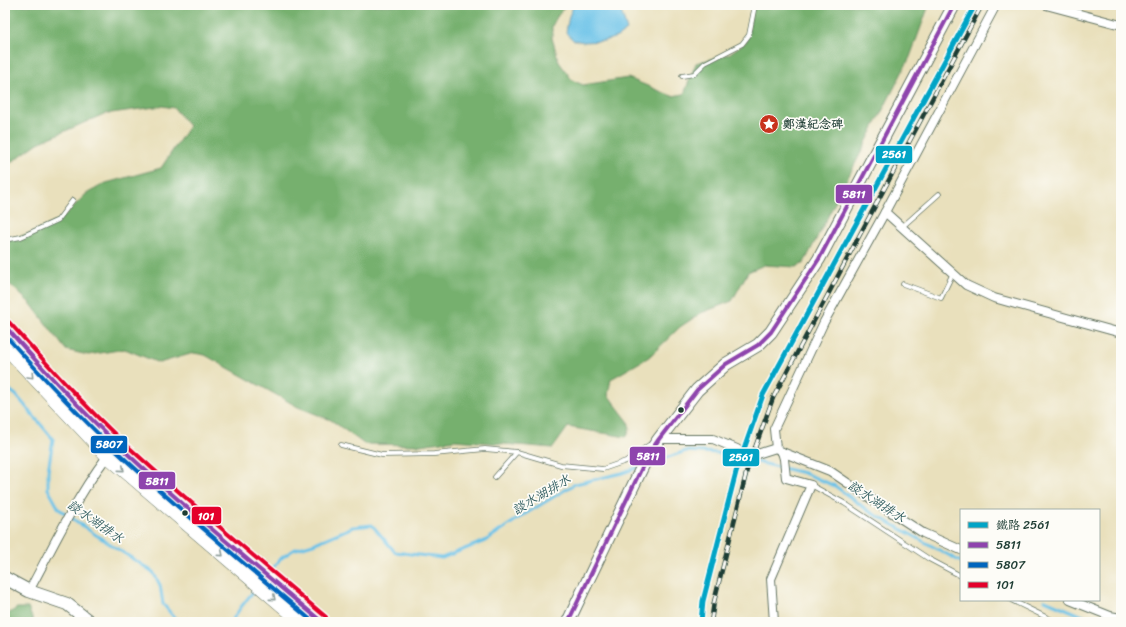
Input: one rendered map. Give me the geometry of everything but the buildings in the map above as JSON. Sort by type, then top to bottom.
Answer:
[{"type":"main road","points":[[5,326],[43,369],[117,444],[173,495],[322,622]]},
{"type":"main road","points":[[5,347],[106,456],[301,622]]},
{"type":"main road","points":[[165,507],[173,495]]},
{"type":"street","points":[[568,622],[648,455],[697,390],[726,364],[758,345],[771,332],[819,259],[954,5]]},
{"type":"street","points":[[774,622],[771,579],[811,485],[786,478],[774,428],[824,322],[996,5]]},
{"type":"street","points":[[1046,5],[1121,25]]},
{"type":"street","points":[[885,212],[966,285],[994,298],[1121,333]]},
{"type":"street","points":[[659,439],[713,439],[737,449]]},
{"type":"street","points":[[29,591],[82,492],[106,456],[117,444]]},
{"type":"street","points":[[754,455],[781,453],[830,471],[923,533],[960,550]]},
{"type":"street","points":[[5,578],[29,591],[67,604],[90,622]]},
{"type":"street","points":[[1072,601],[1110,616],[1121,618]]},
{"type":"lane","points":[[682,76],[694,74],[705,63],[742,44],[749,35],[755,5]]},
{"type":"lane","points":[[902,228],[939,194]]},
{"type":"lane","points":[[5,240],[21,237],[58,220],[74,200]]},
{"type":"lane","points":[[903,284],[941,298],[952,273]]},
{"type":"lane","points":[[342,445],[382,455],[434,454],[485,449],[518,452],[561,465],[603,470],[626,461],[659,439]]},
{"type":"lane","points":[[495,477],[518,452]]},
{"type":"lane","points":[[811,485],[844,503],[929,559],[960,575]]},
{"type":"lane","points":[[1013,601],[1056,622]]},
{"type":"green space","points":[[6,5],[566,5],[552,26],[552,38],[559,62],[572,80],[583,85],[628,78],[672,96],[684,94],[696,63],[729,54],[747,41],[753,5],[929,5],[910,57],[804,263],[796,267],[764,265],[748,272],[732,301],[701,313],[680,327],[649,357],[611,379],[608,395],[628,421],[630,429],[626,437],[568,427],[553,448],[455,440],[420,445],[364,444],[331,420],[298,407],[205,355],[194,353],[159,363],[125,349],[88,355],[66,350],[31,304],[5,280],[5,240],[32,233],[62,218],[86,194],[106,183],[161,168],[189,126],[174,108],[162,106],[104,114],[38,143],[9,164],[5,163]]},
{"type":"green space","points":[[17,608],[28,608],[34,622],[5,622],[5,616]]},
{"type":"water","points":[[574,5],[619,5],[627,30],[617,37],[604,41],[584,42],[573,40],[566,32],[569,16]]},
{"type":"waterway","name":"談水湖排水","points":[[5,388],[16,395],[53,439],[48,471],[48,489],[59,509],[153,572],[160,585],[163,604],[178,622]]},
{"type":"waterway","name":"談水湖排水","points":[[648,464],[686,451],[718,453],[804,473],[835,486],[870,512],[960,561]]},
{"type":"waterway","name":"談水湖排水","points":[[269,573],[280,559],[293,550],[313,544],[353,527],[372,525],[395,552],[442,558],[485,541],[522,516],[575,484],[622,473],[639,467]]},
{"type":"waterway","name":"談水湖排水","points":[[231,622],[256,588]]},
{"type":"waterway","name":"談水湖排水","points":[[1047,601],[1097,622]]},
{"type":"tunnel","points":[[737,449],[754,455]]},
{"type":"railway","points":[[711,622],[714,602],[747,470],[773,398],[982,5]]},
{"type":"rail line","name":"2561","points":[[701,622],[703,601],[736,472],[763,395],[975,5]]},
{"type":"transit line","name":"5811","points":[[568,622],[648,455],[697,390],[726,364],[758,345],[771,332],[819,259],[954,5]]},
{"type":"transit line","name":"101","points":[[9,322],[50,368],[122,441],[326,617]]},
{"type":"transit line","name":"5811","points":[[5,326],[60,387],[118,445],[193,513],[322,622]]},
{"type":"transit line","name":"5807","points":[[5,335],[58,393],[114,449],[187,515],[313,622]]},
{"type":"place","name":"鄭漢紀念碑","points":[[769,124]]}]
